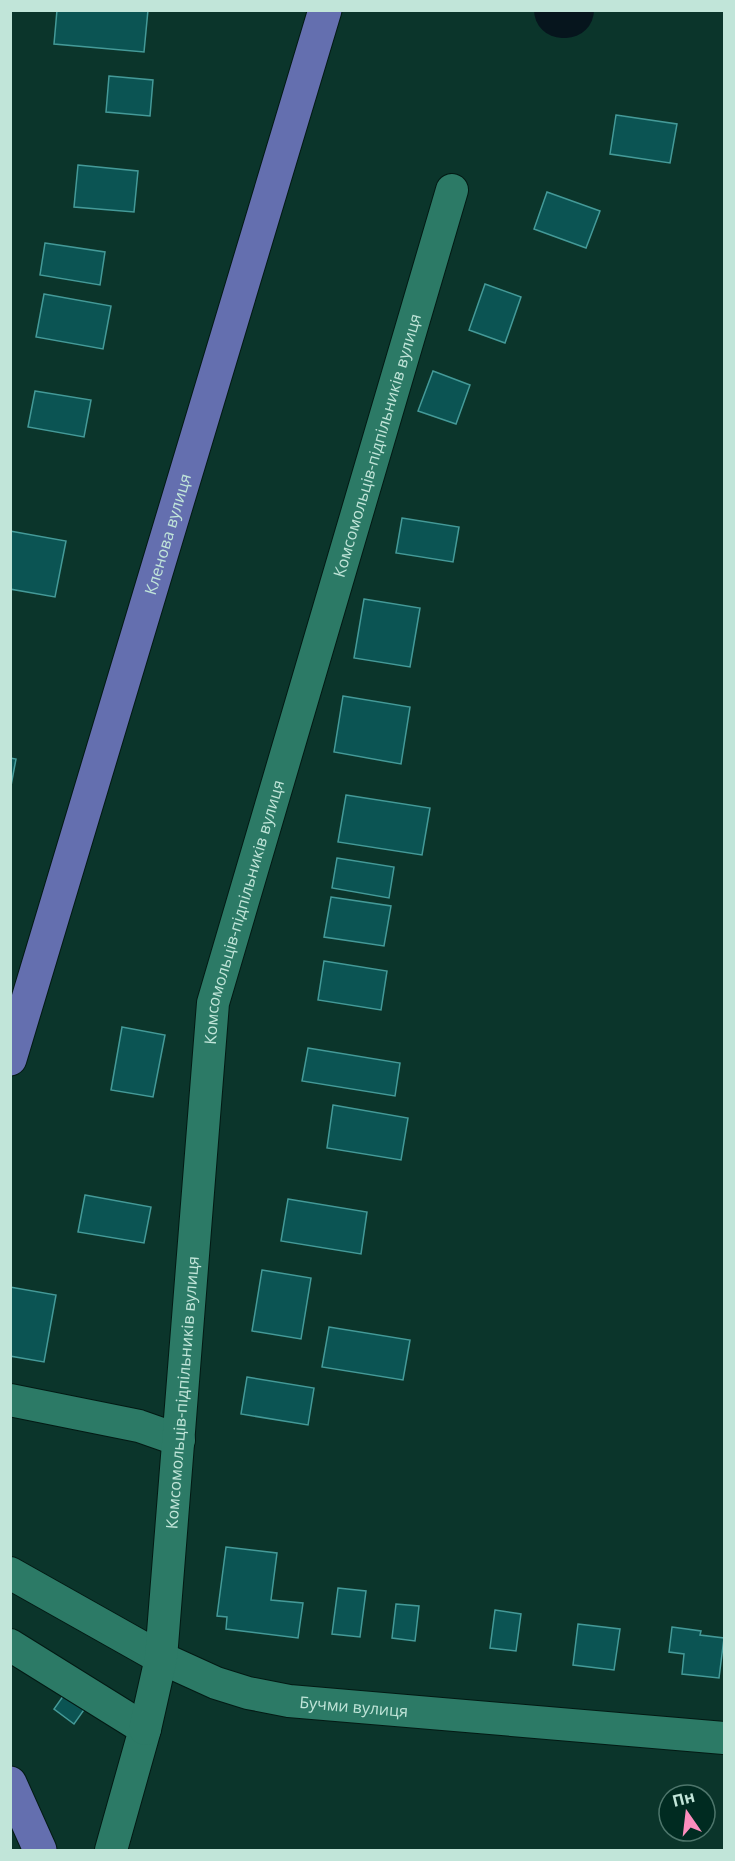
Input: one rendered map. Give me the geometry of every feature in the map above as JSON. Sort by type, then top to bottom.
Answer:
[{"type":"main road","name":"Кленова вулиця","points":[[10,1059],[324,10]]},
{"type":"main road","points":[[10,1784],[40,1851]]},
{"type":"street","name":"Комсомольців-підпільників вулиця","points":[[111,1851],[145,1729],[161,1658],[213,1002],[452,190]]},
{"type":"street","points":[[10,1400],[139,1426],[179,1440]]},
{"type":"street","name":"Бучми вулиця","points":[[10,1573],[161,1658],[216,1683],[248,1693],[289,1701],[724,1738]]},
{"type":"street","points":[[10,1645],[145,1729]]},
{"type":"building","points":[[57,10],[148,10],[144,52],[54,44]]},
{"type":"building","points":[[109,76],[153,80],[150,116],[106,112]]},
{"type":"building","points":[[616,115],[677,124],[670,163],[610,154]]},
{"type":"building","points":[[78,165],[138,171],[134,212],[74,207]]},
{"type":"building","points":[[547,192],[600,211],[586,248],[534,229]]},
{"type":"building","points":[[45,243],[105,252],[100,285],[40,275]]},
{"type":"building","points":[[485,284],[521,297],[505,343],[469,330]]},
{"type":"building","points":[[44,294],[111,306],[103,349],[36,337]]},
{"type":"building","points":[[433,371],[470,385],[456,424],[418,411]]},
{"type":"building","points":[[35,391],[91,400],[84,437],[28,427]]},
{"type":"building","points":[[402,518],[459,527],[453,562],[396,553]]},
{"type":"building","points":[[10,531],[66,541],[55,597],[10,589]]},
{"type":"building","points":[[364,599],[420,608],[410,667],[354,658]]},
{"type":"building","points":[[343,696],[410,707],[401,764],[334,752]]},
{"type":"building","points":[[10,758],[16,759],[10,791]]},
{"type":"building","points":[[346,795],[430,808],[422,855],[338,842]]},
{"type":"building","points":[[337,858],[394,867],[389,898],[332,888]]},
{"type":"building","points":[[331,897],[391,906],[384,946],[324,937]]},
{"type":"building","points":[[324,961],[387,971],[381,1010],[318,1000]]},
{"type":"building","points":[[122,1027],[165,1035],[153,1097],[111,1090]]},
{"type":"building","points":[[308,1048],[400,1063],[395,1096],[302,1081]]},
{"type":"building","points":[[333,1105],[408,1118],[401,1160],[327,1148]]},
{"type":"building","points":[[85,1195],[151,1207],[144,1243],[78,1232]]},
{"type":"building","points":[[288,1199],[367,1212],[361,1254],[281,1241]]},
{"type":"building","points":[[262,1270],[311,1278],[301,1339],[252,1331]]},
{"type":"building","points":[[10,1287],[56,1295],[44,1362],[10,1356]]},
{"type":"building","points":[[329,1327],[410,1340],[403,1380],[322,1367]]},
{"type":"building","points":[[247,1377],[314,1388],[308,1425],[241,1414]]},
{"type":"building","points":[[226,1547],[277,1553],[271,1600],[303,1603],[298,1638],[226,1629],[227,1617],[217,1616]]},
{"type":"building","points":[[338,1588],[366,1591],[360,1637],[332,1634]]},
{"type":"building","points":[[396,1604],[419,1606],[415,1641],[392,1638]]},
{"type":"building","points":[[495,1610],[521,1614],[516,1651],[490,1648]]},
{"type":"building","points":[[578,1624],[620,1629],[614,1670],[573,1665]]},
{"type":"building","points":[[672,1627],[701,1631],[700,1635],[724,1638],[719,1678],[682,1674],[684,1654],[669,1652]]},
{"type":"building","points":[[66,1692],[86,1707],[74,1724],[54,1709]]}]
